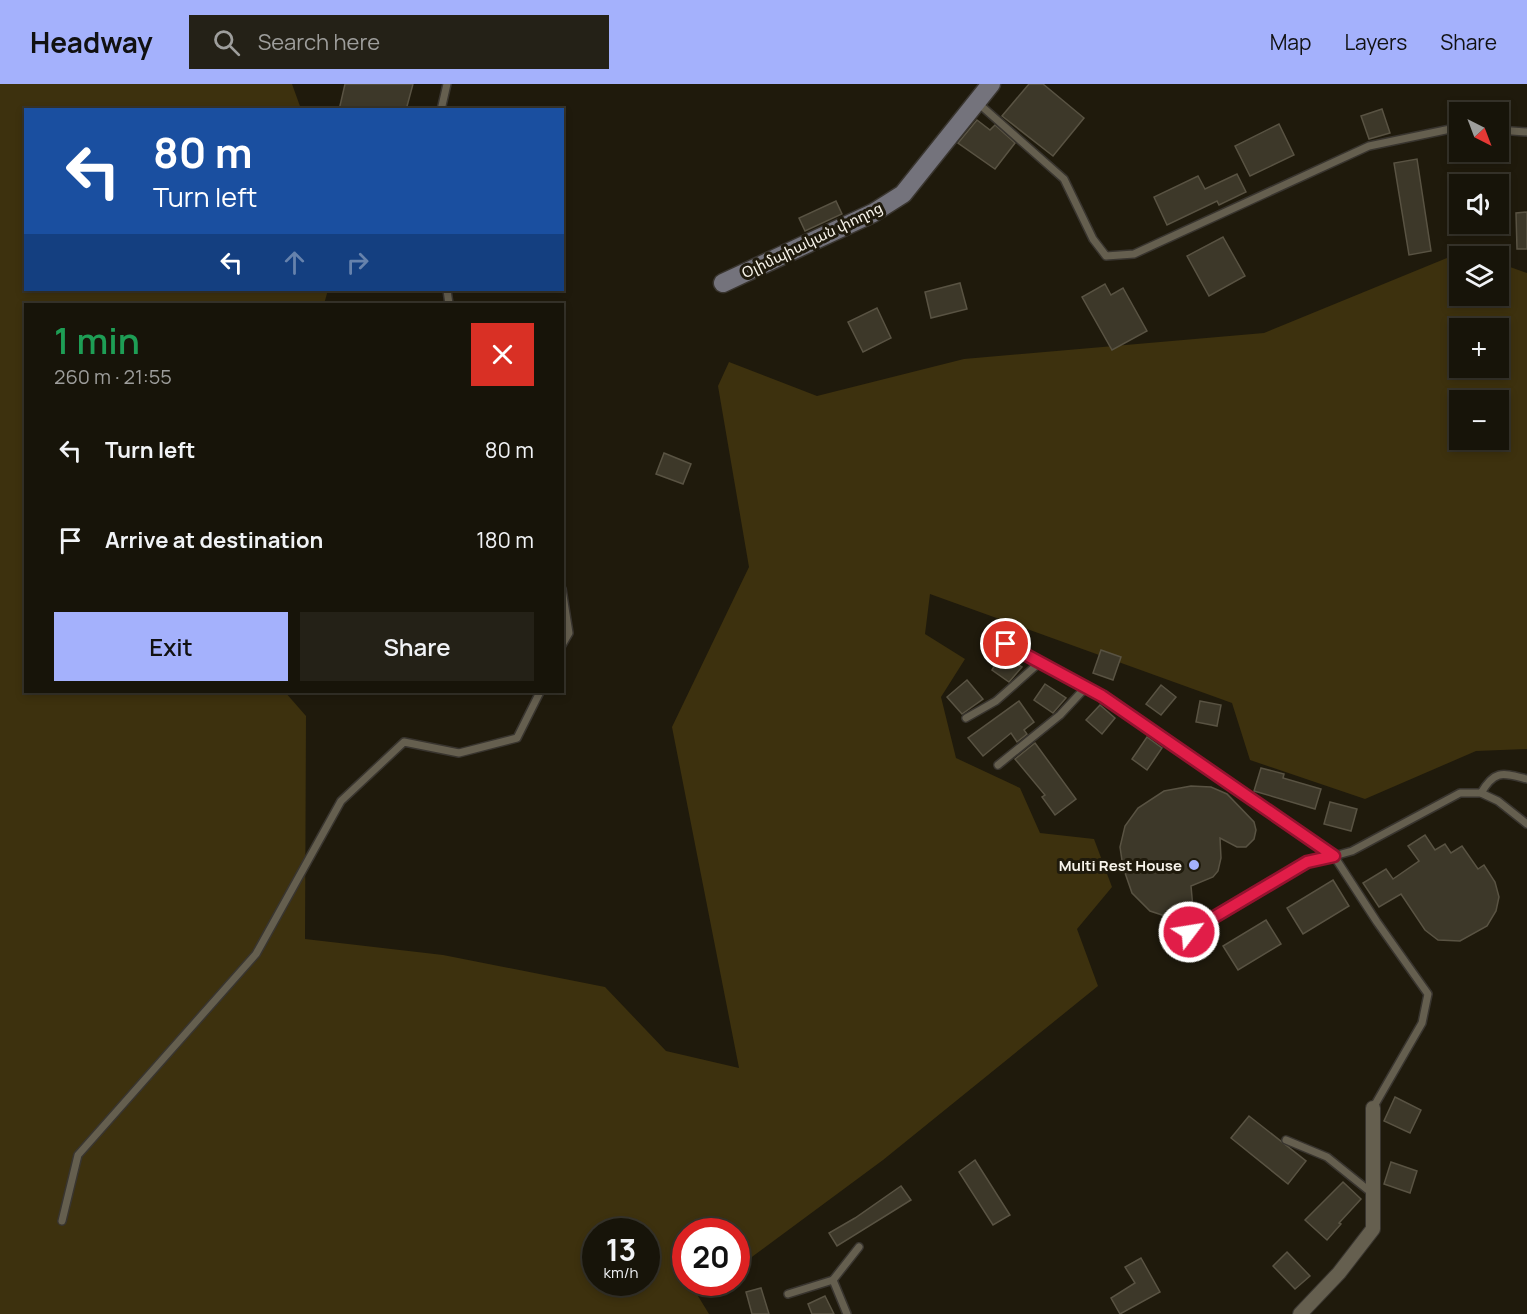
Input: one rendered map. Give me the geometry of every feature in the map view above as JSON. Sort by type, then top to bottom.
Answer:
[{"type":"street","name":"Օլիմպիական փողոց","points":[[723,283],[873,213],[903,194],[991,84]]},
{"type":"street","points":[[1300,1314],[1339,1273],[1373,1229],[1373,1108]]},
{"type":"lane","points":[[441,108],[447,84]]},
{"type":"lane","points":[[976,102],[1065,178],[1093,239],[1106,256],[1134,254],[1369,146],[1449,129]]},
{"type":"lane","points":[[1509,131],[1527,132]]},
{"type":"lane","points":[[564,602],[569,633],[564,642]]},
{"type":"lane","points":[[1006,644],[1087,686],[1334,856],[1428,994],[1422,1023],[1373,1108]]},
{"type":"lane","points":[[966,718],[996,701],[1039,663]]},
{"type":"lane","points":[[998,765],[1060,715],[1087,686]]},
{"type":"lane","points":[[63,1221],[78,1155],[256,954],[341,801],[404,742],[459,753],[516,738],[539,693]]},
{"type":"lane","points":[[1481,793],[1497,774],[1527,779]]},
{"type":"lane","points":[[1189,932],[1307,862],[1352,851],[1460,793],[1481,793],[1498,801],[1527,824]]},
{"type":"lane","points":[[1286,1140],[1327,1157],[1373,1194]]},
{"type":"lane","points":[[788,1294],[833,1280],[859,1247]]},
{"type":"lane","points":[[833,1280],[848,1314]]},
{"type":"shaded area","points":[[0,84],[292,84],[301,108],[24,108],[24,291],[328,291],[324,303],[24,303],[24,693],[286,693],[306,716],[305,939],[443,955],[605,987],[666,1051],[739,1068],[672,727],[749,567],[718,386],[729,362],[817,396],[964,359],[1264,333],[1449,257],[1449,306],[1509,306],[1509,267],[1527,273],[1527,749],[1476,751],[1365,799],[1250,760],[1232,703],[930,594],[925,634],[965,659],[941,697],[956,758],[1020,788],[1040,833],[1094,839],[1112,887],[1077,929],[1098,986],[883,1160],[750,1258],[750,1218],[672,1218],[672,1296],[698,1296],[709,1314],[0,1314]]},
{"type":"building","points":[[345,84],[413,84],[407,108],[339,108]]},
{"type":"building","points":[[1029,84],[1043,84],[1084,118],[1053,156],[1002,116]]},
{"type":"building","points":[[1382,109],[1390,133],[1369,139],[1361,116]]},
{"type":"building","points":[[977,120],[990,130],[995,125],[1015,143],[995,169],[958,143]]},
{"type":"building","points":[[1279,124],[1294,155],[1250,176],[1235,146]]},
{"type":"building","points":[[1417,159],[1431,251],[1409,255],[1394,163]]},
{"type":"building","points":[[1237,174],[1246,192],[1219,205],[1217,201],[1167,225],[1154,197],[1198,176],[1205,189]]},
{"type":"building","points":[[836,201],[842,214],[805,231],[799,218]]},
{"type":"building","points":[[1527,212],[1527,249],[1517,249],[1516,213]]},
{"type":"building","points":[[1223,237],[1245,276],[1209,296],[1187,256]]},
{"type":"building","points":[[960,283],[967,309],[931,318],[925,292]]},
{"type":"building","points":[[1105,284],[1111,295],[1123,288],[1147,331],[1112,350],[1082,297]]},
{"type":"building","points":[[877,308],[891,338],[863,352],[848,322]]},
{"type":"building","points":[[664,453],[691,464],[683,484],[656,474]]},
{"type":"building","points":[[1101,650],[1121,657],[1113,680],[1093,673]]},
{"type":"building","points":[[1001,654],[1022,667],[1009,682],[992,670]]},
{"type":"building","points":[[967,680],[983,699],[962,714],[947,697]]},
{"type":"building","points":[[1045,684],[1066,698],[1053,713],[1034,700]]},
{"type":"building","points":[[1161,685],[1176,697],[1161,715],[1146,704]]},
{"type":"building","points":[[1019,701],[1034,722],[1024,730],[1027,734],[1017,742],[1011,733],[983,756],[968,738]]},
{"type":"building","points":[[1200,701],[1221,705],[1217,726],[1196,722]]},
{"type":"building","points":[[1100,705],[1115,718],[1102,734],[1086,720]]},
{"type":"building","points":[[1147,737],[1162,748],[1147,770],[1132,759]]},
{"type":"building","points":[[1035,743],[1076,799],[1055,815],[1042,797],[1045,795],[1015,759]]},
{"type":"building","points":[[1261,768],[1284,774],[1283,778],[1321,789],[1315,809],[1254,791]]},
{"type":"building","points":[[1191,786],[1211,787],[1227,794],[1254,822],[1256,830],[1254,839],[1246,847],[1237,847],[1220,838],[1221,858],[1218,871],[1213,877],[1191,886],[1193,908],[1177,920],[1150,911],[1132,893],[1123,867],[1120,847],[1125,826],[1138,808],[1164,791]]},
{"type":"building","points":[[1330,802],[1357,809],[1351,831],[1324,824]]},
{"type":"building","points":[[1425,835],[1435,850],[1445,844],[1451,853],[1462,846],[1478,869],[1484,865],[1495,882],[1499,897],[1496,911],[1487,926],[1460,941],[1438,940],[1425,930],[1401,894],[1379,907],[1363,883],[1386,869],[1393,879],[1419,861],[1408,846]]},
{"type":"building","points":[[1333,880],[1349,906],[1303,934],[1287,908]]},
{"type":"building","points":[[1266,920],[1281,944],[1238,970],[1223,946]]},
{"type":"building","points":[[1395,1097],[1421,1110],[1410,1133],[1384,1121]]},
{"type":"building","points":[[1249,1116],[1306,1161],[1288,1184],[1231,1138]]},
{"type":"building","points":[[975,1160],[1010,1215],[993,1225],[959,1172]]},
{"type":"building","points":[[1391,1162],[1417,1171],[1410,1193],[1384,1184]]},
{"type":"building","points":[[1343,1182],[1361,1199],[1327,1240],[1305,1220]]},
{"type":"building","points":[[901,1186],[911,1200],[837,1246],[829,1233]]},
{"type":"building","points":[[1287,1252],[1310,1276],[1295,1289],[1273,1266]]},
{"type":"building","points":[[1141,1258],[1160,1292],[1120,1314],[1111,1298],[1135,1283],[1125,1267]]},
{"type":"building","points":[[761,1288],[769,1314],[752,1314],[747,1296],[750,1296],[750,1291]]},
{"type":"building","points":[[825,1296],[834,1314],[812,1314],[808,1304]]},
{"type":"place","name":"Multi Rest House","points":[[1194,865]]},
{"type":"route","points":[[1006,644],[1087,686],[1118,706],[1334,856],[1307,862],[1189,932]]}]
